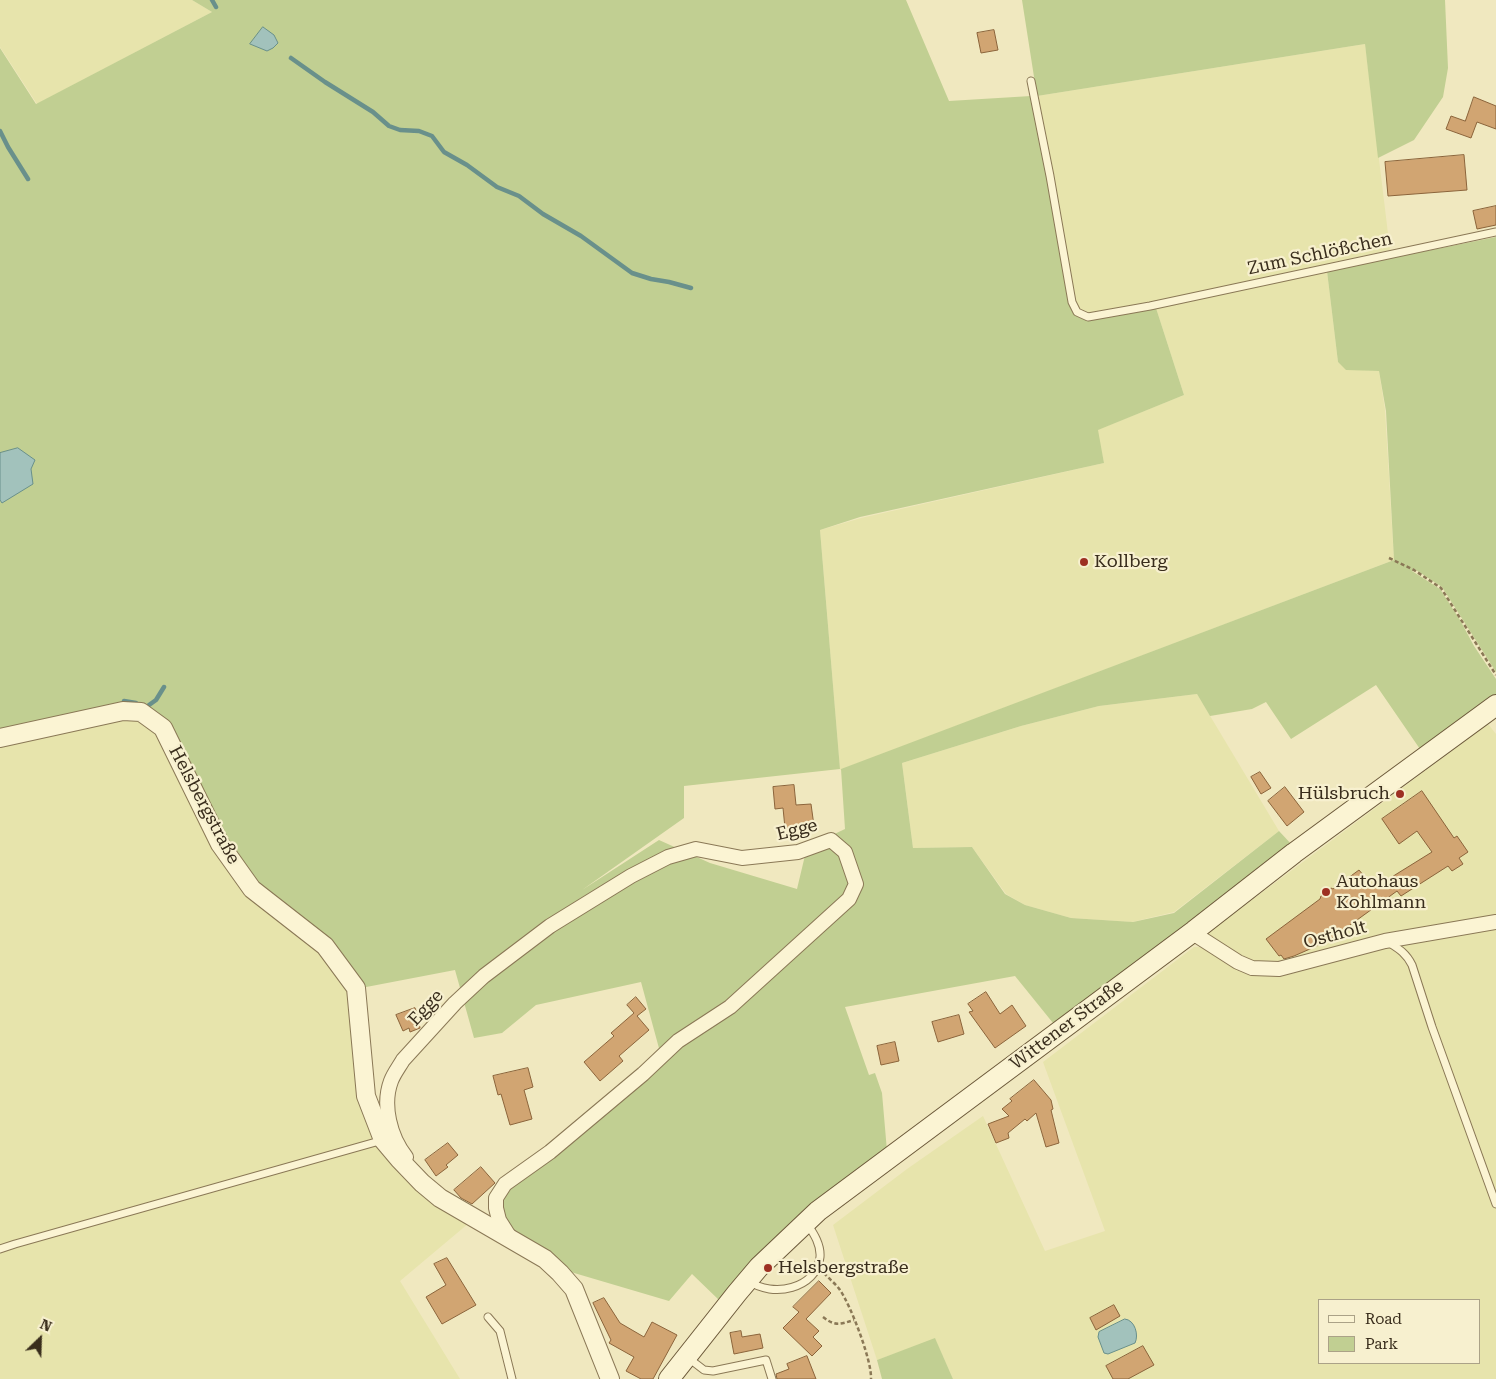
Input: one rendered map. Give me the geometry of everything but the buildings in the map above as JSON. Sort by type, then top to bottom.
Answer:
[{"type":"main road","name":"Wittener Straße","points":[[669,1379],[764,1261],[818,1211],[1194,931],[1294,853],[1496,704]]},
{"type":"street","name":"Helsbergstraße","points":[[0,738],[123,711],[141,712],[162,728],[220,844],[252,889],[324,946],[356,988],[366,1096],[383,1140],[422,1183],[440,1198],[545,1259],[560,1273],[574,1289],[610,1379]]},
{"type":"street","name":"Egge","points":[[422,1183],[397,1145],[388,1108],[388,1092],[391,1080],[410,1053],[455,1003],[484,976],[550,926],[631,876],[668,857],[696,848],[742,858],[766,856],[798,852],[831,840],[845,852],[856,884],[849,899],[730,1007],[678,1041],[643,1074],[558,1146],[504,1184],[496,1198],[496,1208],[500,1220],[512,1240]]},
{"type":"street","name":"Ostholt","points":[[1194,931],[1199,937],[1238,962],[1252,968],[1279,969],[1385,941],[1496,922]]},
{"type":"lane","name":"Zum Schlößchen","points":[[1031,81],[1072,302],[1077,312],[1088,317],[1150,306],[1496,232]]},
{"type":"lane","points":[[1385,941],[1401,949],[1408,956],[1496,1204]]},
{"type":"lane","points":[[0,1250],[15,1244],[383,1140]]},
{"type":"lane","points":[[748,1280],[757,1286],[775,1290],[794,1288],[810,1278],[817,1267],[820,1255],[817,1241],[806,1222]]},
{"type":"lane","points":[[488,1317],[500,1331],[512,1379]]},
{"type":"lane","points":[[687,1357],[704,1370],[713,1371],[766,1360],[772,1379]]},
{"type":"path","points":[[1389,558],[1414,570],[1441,588],[1496,675]]},
{"type":"path","points":[[817,1267],[840,1290],[865,1349],[872,1379]]},
{"type":"path","points":[[824,1317],[832,1324],[854,1320]]},
{"type":"shaded area","points":[[0,0],[192,0],[212,12],[37,104],[0,47]]},
{"type":"shaded area","points":[[1365,44],[1390,250],[1149,304],[1087,315],[1080,312],[1073,299],[1060,211],[1037,96]]},
{"type":"shaded area","points":[[1327,271],[1338,362],[1346,369],[1379,371],[1385,410],[1394,560],[840,770],[820,530],[861,518],[1104,463],[1097,430],[1184,395],[1156,308]]},
{"type":"shaded area","points":[[1197,694],[1279,831],[1174,912],[1132,922],[1071,918],[1025,905],[1006,894],[972,847],[913,848],[902,763],[1021,726],[1099,706]]},
{"type":"shaded area","points":[[140,717],[161,732],[326,955],[349,991],[375,1140],[407,1180],[469,1223],[400,1281],[460,1379],[0,1379],[0,742]]},
{"type":"shaded area","points":[[1488,724],[1496,734],[1496,919],[1289,965],[1254,965],[1209,937],[1209,932]]},
{"type":"shaded area","points":[[1496,925],[1496,1379],[953,1379],[935,1339],[877,1360],[833,1225],[907,1169],[983,1116],[1045,1251],[1105,1231],[1043,1062],[1194,947],[1202,947],[1234,966],[1258,976],[1288,974],[1391,946]]},
{"type":"green space","points":[[192,0],[906,0],[949,101],[1031,96],[1072,307],[1087,318],[1156,308],[1184,395],[1098,430],[1104,463],[860,517],[820,530],[840,769],[684,786],[684,818],[582,890],[659,840],[710,863],[797,889],[807,847],[845,829],[841,769],[1394,560],[1386,411],[1379,371],[1346,370],[1338,362],[1327,271],[1496,237],[1496,672],[1442,587],[1413,568],[1412,571],[1440,589],[1496,679],[1496,694],[1422,752],[1376,685],[1291,739],[1266,702],[1252,709],[1210,716],[1197,694],[1099,706],[1021,726],[902,763],[913,848],[972,847],[1005,894],[1025,905],[1071,918],[1133,922],[1174,913],[1279,831],[1293,846],[1053,1023],[1015,976],[845,1007],[869,1075],[875,1073],[882,1093],[887,1151],[720,1301],[692,1274],[669,1301],[564,1270],[513,1234],[503,1219],[500,1205],[507,1189],[638,1088],[663,1063],[641,982],[536,1005],[502,1033],[474,1038],[455,970],[361,988],[259,888],[225,843],[149,711],[0,735],[0,48],[36,104],[212,12]]},
{"type":"green space","points":[[1022,0],[1445,0],[1448,68],[1443,97],[1414,140],[1378,158],[1365,44],[1037,96]]},
{"type":"green space","points":[[935,1338],[953,1379],[882,1379],[877,1360]]},
{"type":"water","points":[[263,27],[274,35],[278,43],[267,51],[250,44]]},
{"type":"water","points":[[18,448],[35,460],[31,469],[33,484],[2,503],[0,500],[0,453]]},
{"type":"water","points":[[1125,1319],[1134,1325],[1137,1336],[1135,1343],[1108,1354],[1104,1353],[1098,1337],[1099,1332]]},
{"type":"waterway","points":[[212,0],[216,7]]},
{"type":"waterway","points":[[291,58],[373,112],[389,126],[400,130],[419,131],[432,136],[444,152],[467,165],[497,187],[519,196],[543,214],[581,236],[632,273],[691,288]]},
{"type":"waterway","points":[[0,131],[28,179]]},
{"type":"waterway","points":[[149,705],[156,700],[164,687]]},
{"type":"waterway","points":[[124,701],[136,703]]},
{"type":"place","name":"Kollberg","points":[[1084,562]]},
{"type":"place","name":"Hülsbruch","points":[[1400,794]]},
{"type":"place","name":"Autohaus Kohlmann","points":[[1326,892]]},
{"type":"place","name":"Helsbergstraße","points":[[768,1268]]}]
